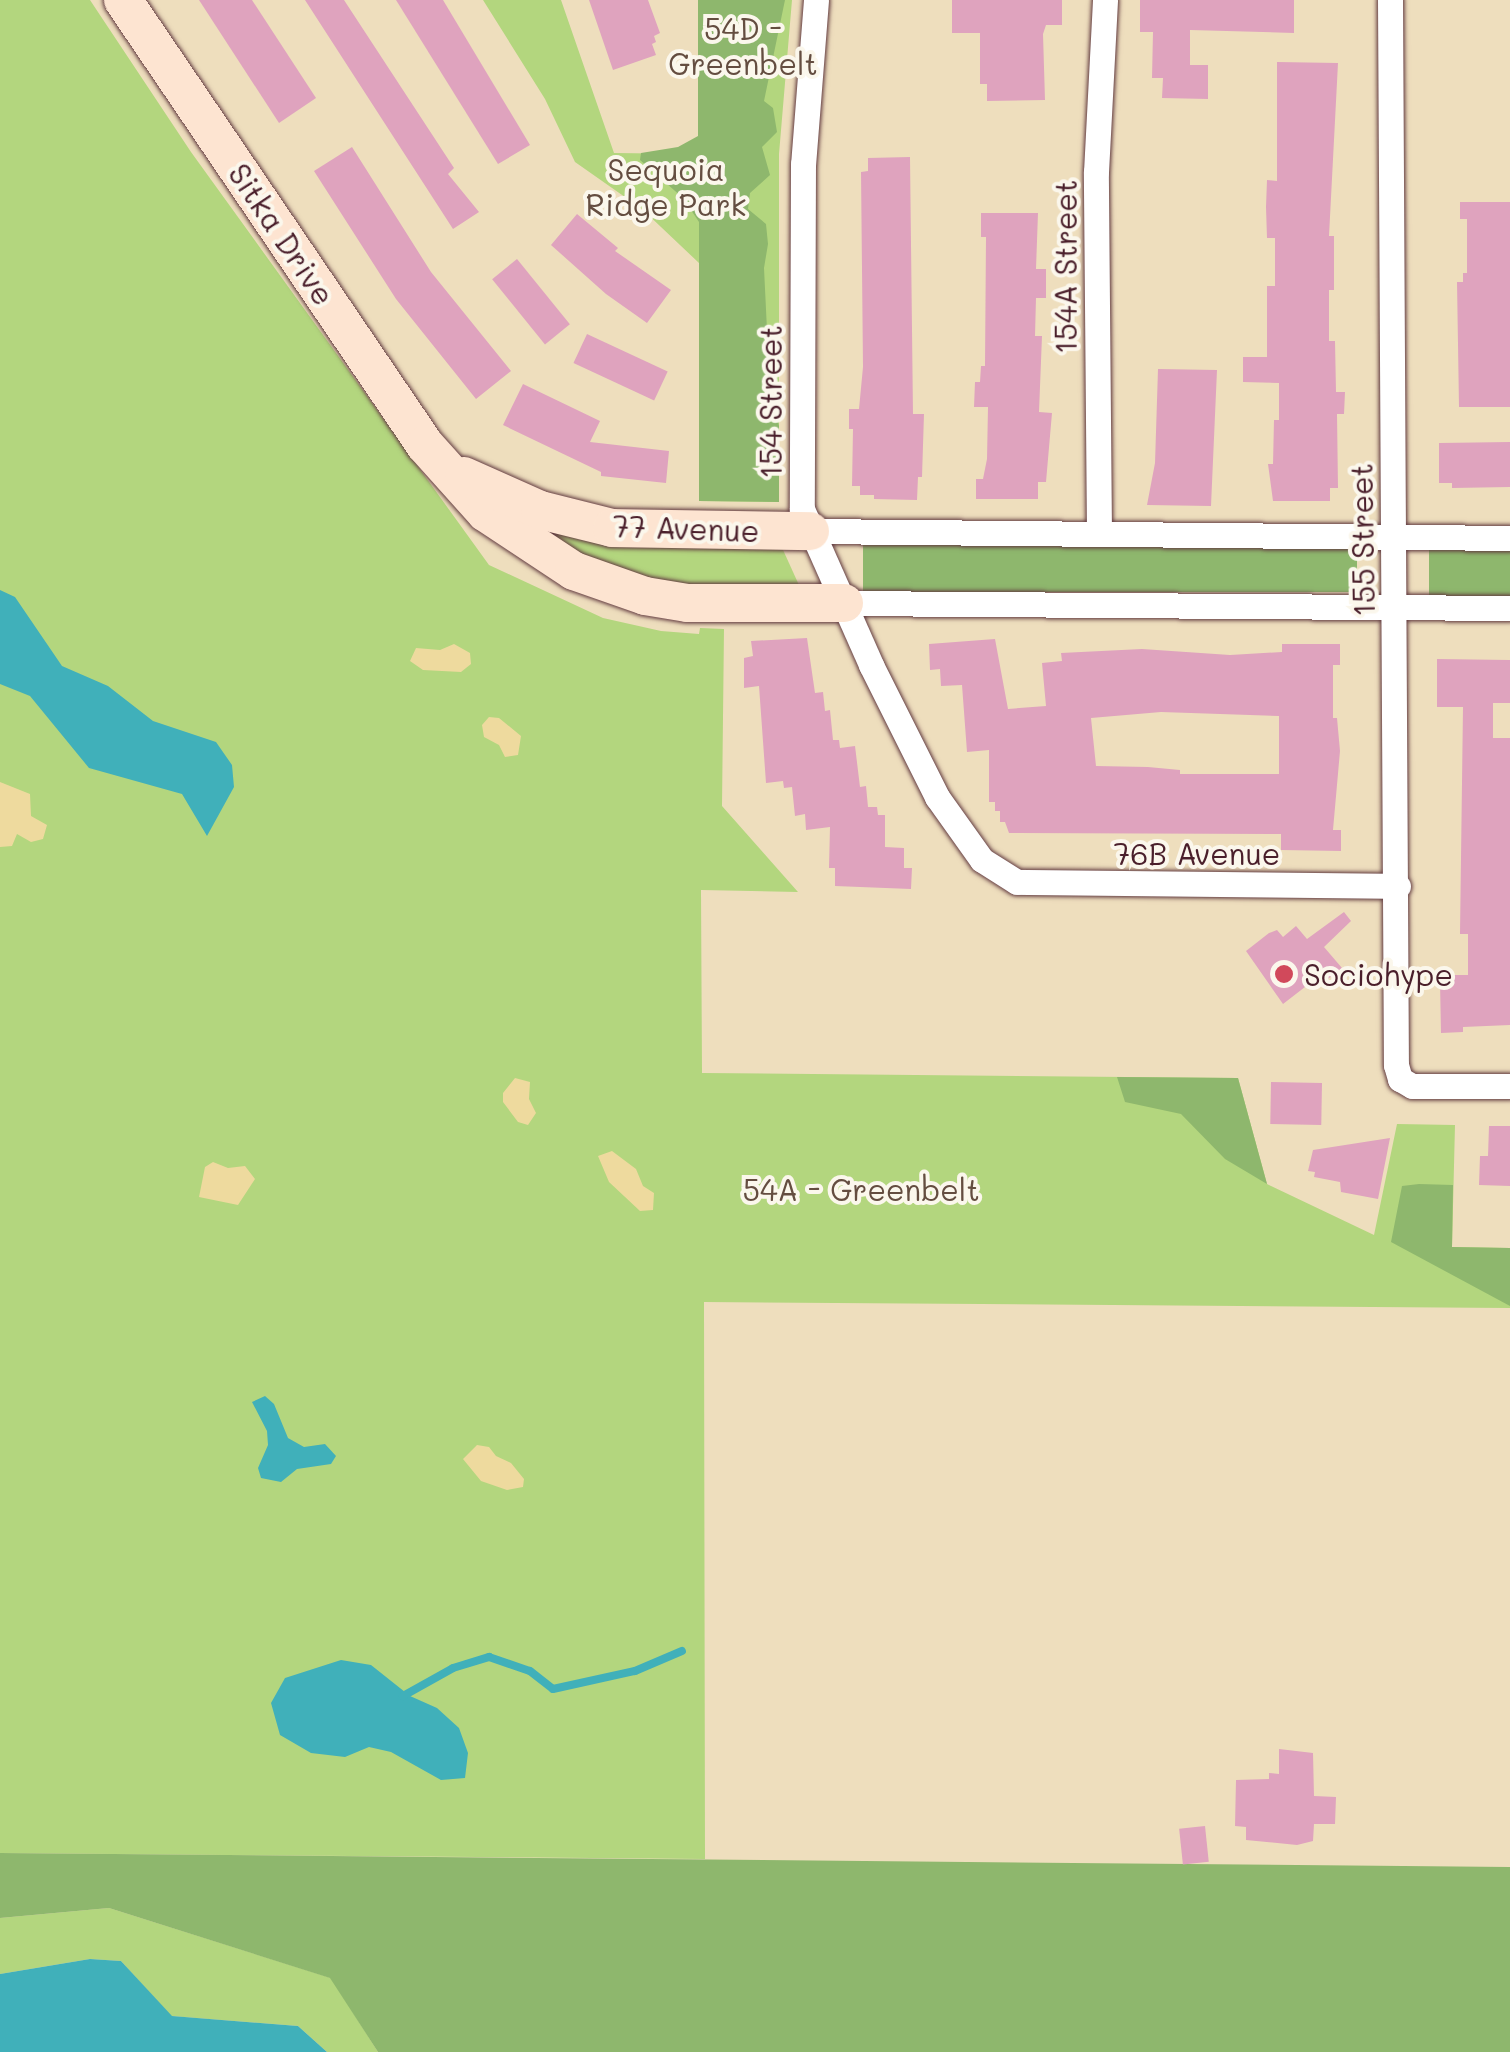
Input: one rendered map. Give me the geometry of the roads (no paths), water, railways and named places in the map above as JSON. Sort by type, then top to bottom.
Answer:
[{"type":"street","name":"Sitka Drive","points":[[124,0],[425,444],[444,466]]},
{"type":"street","name":"154 Street","points":[[816,0],[803,184],[802,509],[931,787],[982,860],[998,873]]},
{"type":"street","name":"154A Street","points":[[1098,534],[1096,172],[1105,0]]},
{"type":"street","name":"155 Street","points":[[1390,0],[1398,886],[1394,1053],[1400,1079],[1423,1088],[1510,1086]]},
{"type":"street","name":"77 Avenue","points":[[444,466],[540,510],[612,528],[1510,538]]},
{"type":"street","name":"77 Avenue","points":[[444,466],[486,513],[517,537],[606,584],[687,603],[1510,608]]},
{"type":"street","name":"76B Avenue","points":[[998,873],[1036,884],[1398,886]]},
{"type":"water","points":[[0,590],[15,597],[62,666],[108,686],[153,721],[216,742],[232,765],[234,787],[207,836],[182,794],[89,768],[30,696],[0,684]]},
{"type":"water","points":[[265,1396],[274,1404],[288,1438],[304,1447],[325,1444],[336,1456],[331,1464],[297,1469],[281,1482],[261,1478],[258,1468],[268,1445],[267,1431],[252,1402]]},
{"type":"water","points":[[341,1660],[371,1665],[410,1696],[437,1708],[459,1728],[468,1753],[465,1778],[441,1780],[391,1752],[369,1747],[345,1757],[311,1753],[280,1735],[271,1703],[285,1678]]},
{"type":"water","points":[[90,1959],[121,1961],[172,2016],[298,2026],[327,2052],[0,2052],[0,1974]]},
{"type":"waterway","points":[[403,1696],[453,1668],[489,1657],[530,1671],[553,1689],[635,1671],[682,1651]]},
{"type":"place","name":"Sociohype","points":[[1284,974]]},
{"type":"park label","name":"54D - Greenbelt","points":[[743,45]]},
{"type":"park label","name":"Sequoia Ridge Park","points":[[666,186]]},
{"type":"park label","name":"54A - Greenbelt","points":[[861,1189]]}]
